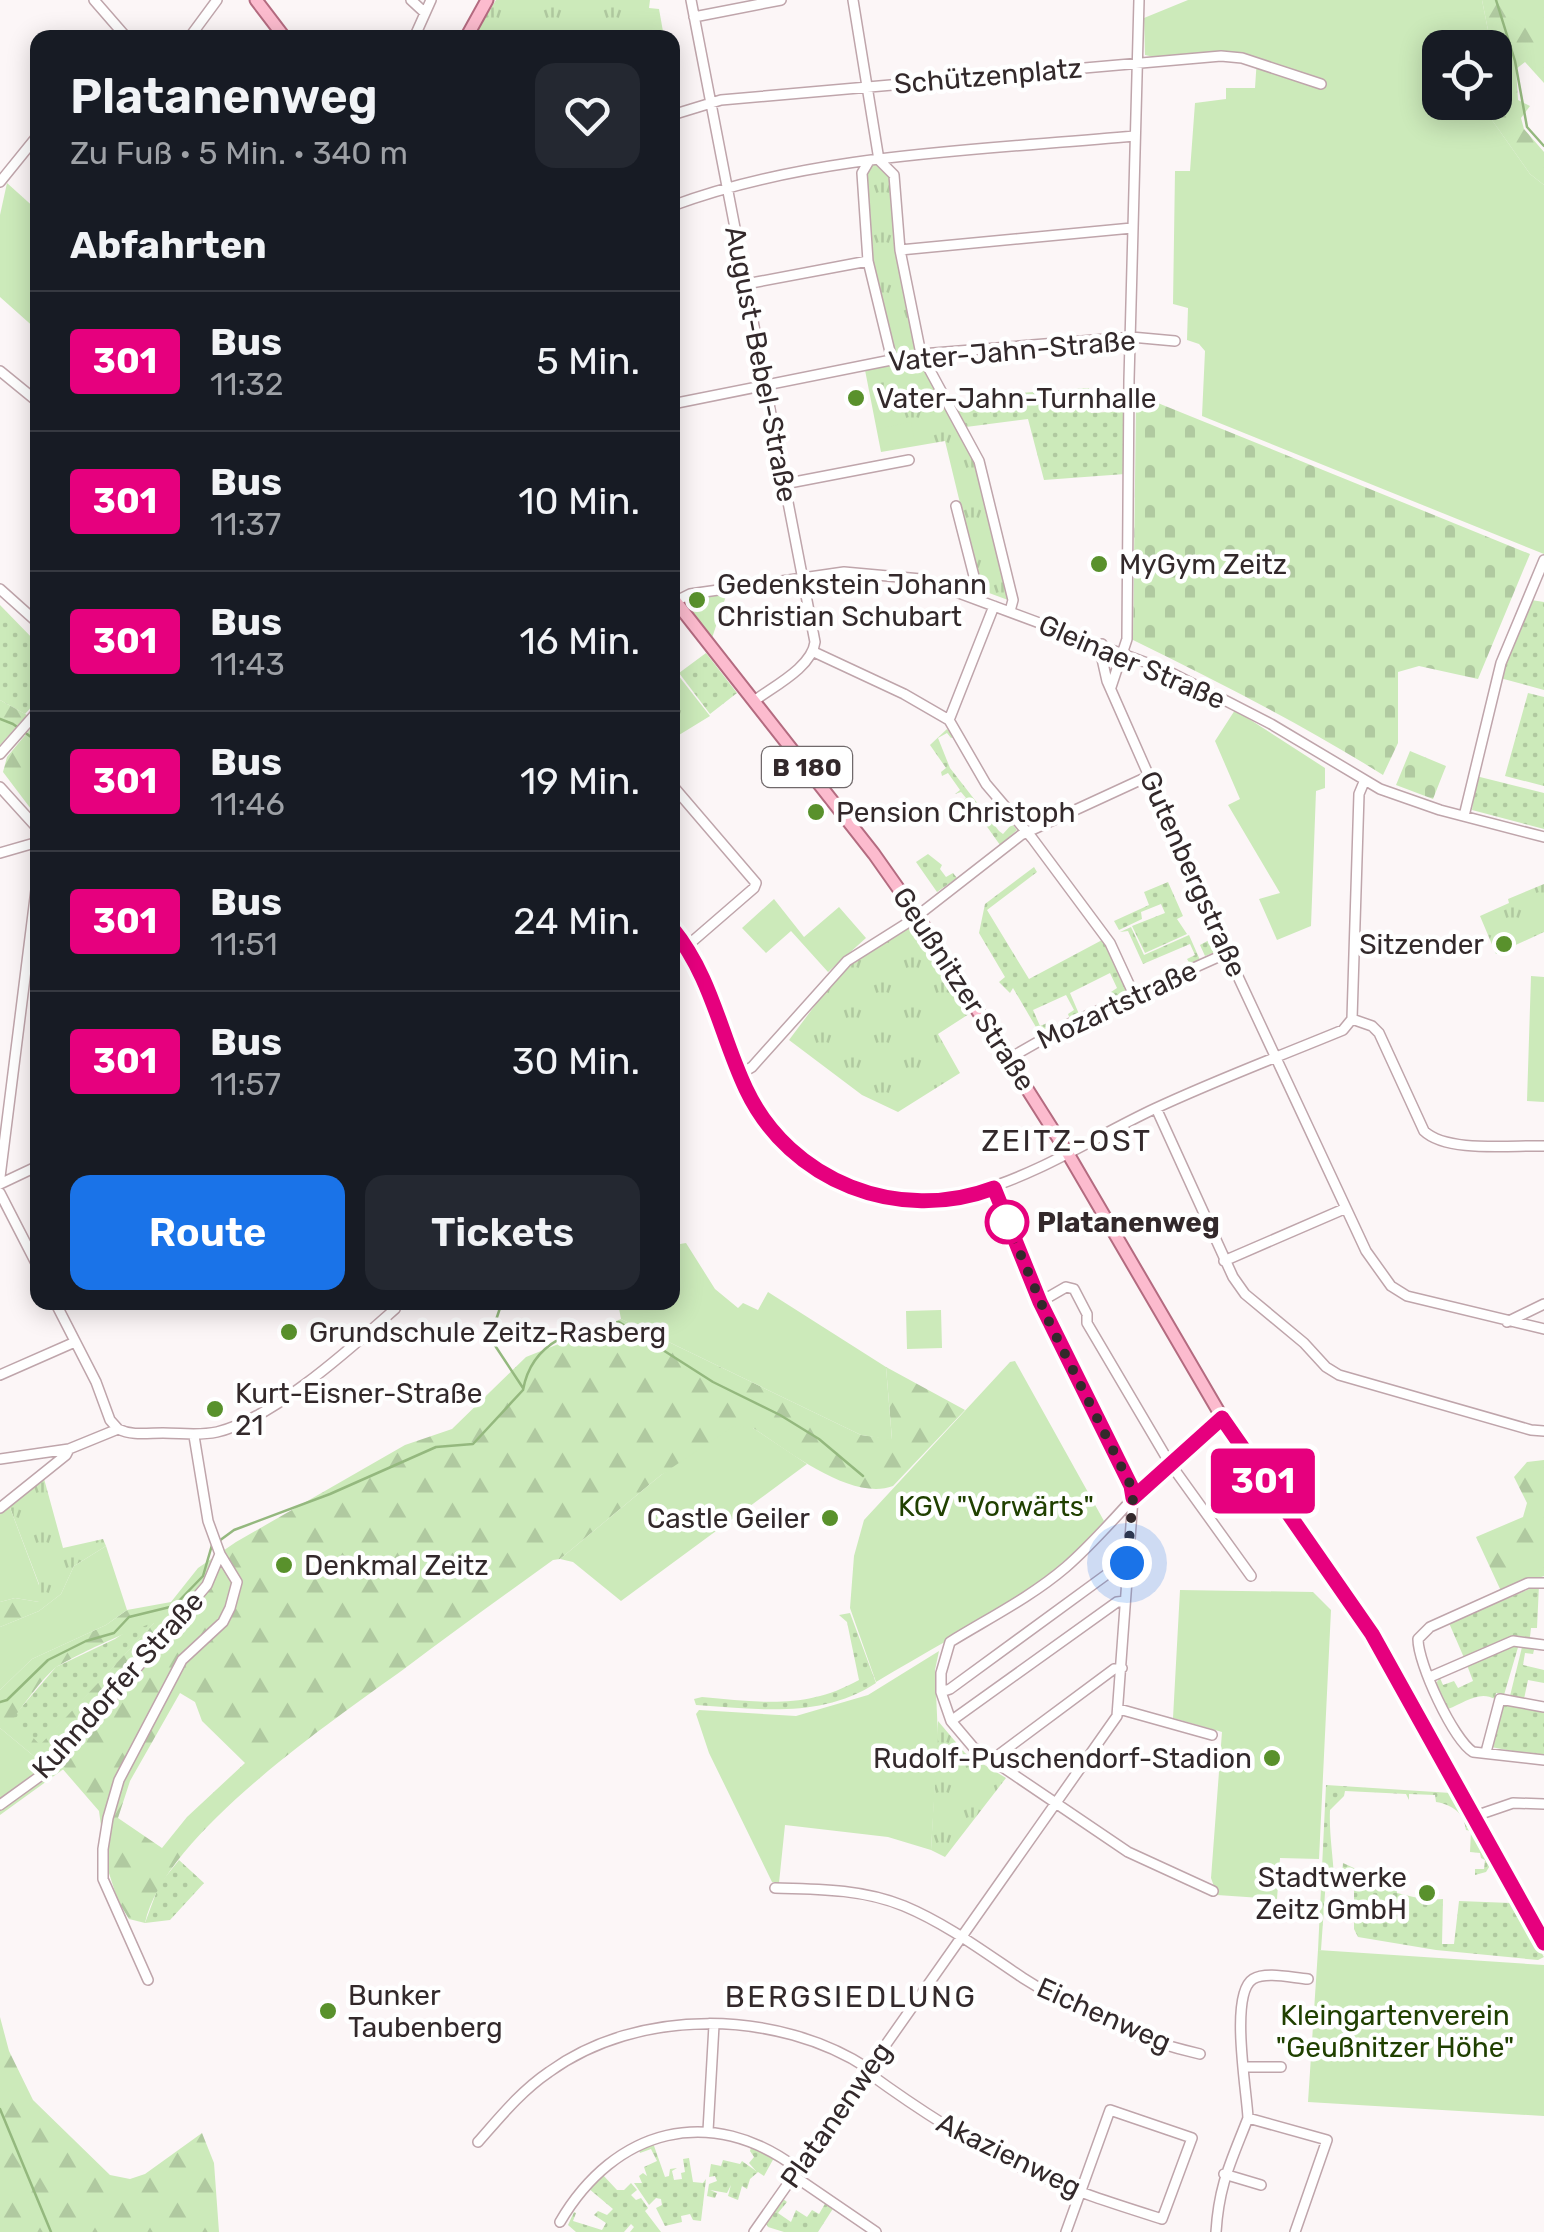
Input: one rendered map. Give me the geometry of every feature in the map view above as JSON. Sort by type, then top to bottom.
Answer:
[{"type":"main road","points":[[256,0],[279,30]]},
{"type":"main road","points":[[470,30],[487,0]]},
{"type":"main road","name":"Geußnitzer Straße","points":[[680,607],[886,869],[917,916],[1067,1152],[1222,1418],[1372,1634],[1544,1943]]},
{"type":"street","points":[[94,0],[120,30]]},
{"type":"street","points":[[195,30],[217,0]]},
{"type":"street","points":[[410,0],[424,12]]},
{"type":"street","points":[[419,30],[431,0]]},
{"type":"street","name":"August-Bebel-Straße","points":[[691,0],[814,652]]},
{"type":"street","points":[[694,17],[781,0]]},
{"type":"street","name":"Schützenplatz","points":[[853,0],[865,88],[1137,62],[1242,58],[1321,84]]},
{"type":"street","points":[[1111,690],[1127,639],[1139,0]]},
{"type":"street","points":[[680,111],[710,102],[865,88],[874,160],[894,175],[900,250],[920,354],[979,461],[1013,600],[1010,611]]},
{"type":"street","points":[[680,203],[726,187],[874,160],[1134,136]]},
{"type":"street","points":[[0,182],[30,145]]},
{"type":"street","points":[[874,160],[862,174],[868,261],[892,360]]},
{"type":"street","points":[[900,250],[1132,228]]},
{"type":"street","points":[[746,284],[868,261]]},
{"type":"street","name":"Vater-Jahn-Straße","points":[[680,402],[920,354],[1132,337],[1175,342]]},
{"type":"street","points":[[0,371],[30,395]]},
{"type":"street","points":[[784,484],[909,460]]},
{"type":"street","points":[[956,506],[977,588],[975,598]]},
{"type":"street","points":[[1464,816],[1496,681],[1544,560]]},
{"type":"street","name":"Gleinaer Straße","points":[[680,597],[844,572],[901,575],[1102,644],[1178,676],[1272,724],[1364,782],[1464,816],[1544,837]]},
{"type":"street","points":[[0,589],[30,616]]},
{"type":"street","points":[[949,720],[994,606]]},
{"type":"street","name":"Gutenbergstraße","points":[[1102,644],[1100,650],[1111,690],[1227,954],[1366,1251],[1398,1290],[1408,1296],[1544,1329]]},
{"type":"street","points":[[754,701],[814,652],[949,720],[986,784],[1110,942],[1134,995]]},
{"type":"street","points":[[0,754],[30,720]]},
{"type":"street","points":[[740,1074],[752,1067],[828,980],[855,956],[917,916],[1026,832],[1149,776]]},
{"type":"street","points":[[680,938],[707,982],[740,1074],[760,1114],[800,1159],[838,1182],[875,1195],[907,1200],[958,1198],[994,1188],[1156,1108],[1342,1030],[1352,1019],[1358,794],[1364,782]]},
{"type":"street","points":[[0,786],[30,820]]},
{"type":"street","points":[[680,795],[756,883],[686,946]]},
{"type":"street","points":[[0,853],[30,844]]},
{"type":"street","points":[[30,939],[0,1181],[30,1169]]},
{"type":"street","name":"Mozartstraße","points":[[1008,1058],[1057,1030],[1227,954]]},
{"type":"street","points":[[1352,1019],[1372,1026],[1380,1034],[1424,1131],[1432,1140],[1544,1146]]},
{"type":"street","points":[[1156,1108],[1224,1260],[1245,1294],[1304,1343],[1326,1367],[1340,1375],[1544,1431]]},
{"type":"street","name":"Platanenweg","points":[[754,2232],[1119,1709],[1121,1601],[1133,1498],[1131,1486],[1040,1302],[994,1188]]},
{"type":"street","points":[[0,1193],[30,1252]]},
{"type":"street","points":[[1224,1260],[1344,1208]]},
{"type":"street","points":[[1040,1302],[1066,1287],[1074,1289],[1088,1314],[1087,1324],[1169,1462],[1251,1576]]},
{"type":"street","points":[[1507,1322],[1544,1304]]},
{"type":"street","points":[[59,1310],[110,1420],[118,1429],[132,1434],[194,1436],[238,1425],[292,1392],[394,1310]]},
{"type":"street","points":[[0,1375],[75,1342]]},
{"type":"street","points":[[1213,1891],[1128,1852],[972,1747],[951,1721],[941,1692],[940,1672],[950,1642],[1046,1583],[1169,1462],[1222,1418]]},
{"type":"street","points":[[0,1459],[69,1449],[118,1429]]},
{"type":"street","points":[[148,1980],[102,1878],[103,1848],[116,1790],[136,1745],[182,1660],[215,1632],[230,1608],[237,1582],[218,1547],[194,1436]]},
{"type":"street","points":[[0,1508],[69,1449]]},
{"type":"street","name":"Kuhndorfer Straße","points":[[0,1805],[54,1766],[198,1600],[218,1547]]},
{"type":"street","points":[[941,1692],[1127,1563]]},
{"type":"street","points":[[1544,1583],[1528,1584],[1425,1629],[1418,1639],[1418,1650],[1461,1741],[1473,1752],[1544,1760]]},
{"type":"street","points":[[951,1721],[1121,1601]]},
{"type":"street","points":[[1430,1677],[1513,1642],[1544,1645]]},
{"type":"street","points":[[993,1760],[1114,1668],[1122,1668]]},
{"type":"street","points":[[1486,1752],[1500,1700],[1544,1707]]},
{"type":"street","points":[[1119,1709],[1212,1735]]},
{"type":"street","points":[[1475,1816],[1513,1803],[1544,1804]]},
{"type":"street","name":"Eichenweg","points":[[775,1888],[844,1891],[903,1905],[962,1936],[1062,2001],[1146,2038],[1200,2054]]},
{"type":"street","points":[[1216,2232],[1218,2195],[1248,2118],[1246,2067],[1239,2040],[1245,1988],[1261,1976],[1308,1979]]},
{"type":"street","points":[[708,2131],[714,2025]]},
{"type":"street","name":"Akazienweg","points":[[478,2142],[525,2090],[587,2049],[647,2030],[714,2025],[806,2038],[832,2048],[955,2133],[1022,2168],[1080,2192],[1162,2220],[1192,2138],[1110,2110],[1080,2192]]},
{"type":"street","points":[[1246,2067],[1281,2068]]},
{"type":"street","points":[[1248,2118],[1327,2140],[1336,2131]]},
{"type":"street","points":[[560,2222],[590,2181],[628,2152],[671,2134],[708,2131],[752,2141],[876,2232]]},
{"type":"street","points":[[1295,2232],[1327,2140]]},
{"type":"street","points":[[1224,2174],[1261,2185]]},
{"type":"street","points":[[1066,2232],[1080,2192]]},
{"type":"green space","points":[[496,0],[650,0],[649,8],[659,9],[663,30],[477,30]]},
{"type":"green space","points":[[1188,0],[1482,0],[1488,30],[1422,30],[1422,120],[1492,120],[1530,174],[1544,185],[1544,554],[1202,416],[1205,351],[1187,340],[1188,308],[1173,304],[1175,171],[1190,171],[1195,103],[1226,99],[1226,88],[1255,88],[1257,58],[1227,53],[1145,55],[1144,18]]},
{"type":"green space","points":[[1482,0],[1544,0],[1544,83],[1525,62],[1516,69],[1518,100],[1530,106],[1521,118],[1524,129],[1544,152],[1544,185],[1530,174],[1492,120],[1512,120],[1512,30],[1488,30]]},
{"type":"green space","points":[[879,161],[889,169],[918,353],[893,358],[870,260],[866,168]]},
{"type":"green space","points":[[7,183],[30,204],[30,324],[0,297],[0,215]]},
{"type":"green space","points":[[919,360],[974,460],[1008,600],[981,590],[945,441],[881,452],[865,370]]},
{"type":"green space","points":[[1089,388],[1091,413],[1123,411],[1125,474],[1044,480],[1028,419],[966,427],[958,411],[979,396]]},
{"type":"green space","points":[[1143,397],[1530,554],[1478,679],[1419,666],[1398,672],[1398,743],[1383,775],[1291,721],[1133,640],[1136,404]]},
{"type":"green space","points":[[911,422],[915,442],[882,449],[878,429]]},
{"type":"green space","points":[[727,593],[712,638],[690,610],[695,598]]},
{"type":"green space","points":[[1531,600],[1544,602],[1544,690],[1500,678]]},
{"type":"green space","points":[[0,605],[30,636],[30,709],[25,714],[0,700]]},
{"type":"green space","points":[[706,653],[737,693],[710,714],[680,672]]},
{"type":"green space","points":[[680,678],[710,716],[680,734]]},
{"type":"green space","points":[[1528,693],[1544,697],[1544,786],[1505,776]]},
{"type":"green space","points":[[0,700],[27,715],[0,745]]},
{"type":"green space","points":[[1235,710],[1325,768],[1325,788],[1316,791],[1311,926],[1277,940],[1259,899],[1280,893],[1228,805],[1240,799],[1215,741]]},
{"type":"green space","points":[[30,729],[30,808],[3,772],[7,757]]},
{"type":"green space","points":[[947,729],[954,737],[947,733],[938,738],[950,768],[999,831],[1003,834],[1012,824],[1017,830],[1000,845],[978,814],[961,802],[966,798],[961,792],[955,794],[960,790],[948,773],[942,776],[946,768],[930,745]]},
{"type":"green space","points":[[1410,751],[1446,766],[1433,799],[1396,785]]},
{"type":"green space","points":[[1476,776],[1544,793],[1544,829],[1472,810]]},
{"type":"green space","points":[[1161,812],[1220,950],[1205,956],[1200,945],[1211,939],[1155,814]]},
{"type":"green space","points":[[928,854],[942,865],[940,869],[946,877],[953,873],[957,878],[937,892],[916,862]]},
{"type":"green space","points":[[1034,867],[1037,872],[987,910],[1029,979],[1104,939],[1128,990],[1115,999],[1111,992],[1117,988],[1110,973],[1070,993],[1079,1014],[1070,1019],[1068,1014],[1074,1010],[1066,995],[1033,1010],[1040,1026],[1050,1022],[1053,1027],[1040,1034],[1013,988],[1010,993],[999,982],[1005,977],[979,933],[985,904]]},
{"type":"green space","points":[[1168,882],[1183,916],[1177,919],[1187,934],[1145,953],[1132,926],[1165,913],[1161,904],[1141,912],[1142,919],[1119,930],[1114,921],[1149,905],[1144,892]]},
{"type":"green space","points":[[1544,884],[1544,932],[1496,954],[1480,916]]},
{"type":"green space","points":[[774,899],[804,937],[839,907],[866,938],[828,972],[791,931],[766,953],[742,928]]},
{"type":"green space","points":[[914,922],[972,1012],[938,1034],[960,1073],[898,1112],[862,1095],[789,1040],[843,968]]},
{"type":"green space","points":[[1131,927],[1144,955],[1189,935],[1200,960],[1190,964],[1187,959],[1195,955],[1190,944],[1143,964],[1128,931],[1120,932]]},
{"type":"green space","points":[[1531,976],[1544,977],[1544,1102],[1527,1101]]},
{"type":"green space","points":[[686,1243],[715,1289],[738,1308],[743,1303],[758,1310],[768,1292],[886,1367],[892,1440],[861,1435],[621,1319],[619,1310],[680,1310],[680,1244]]},
{"type":"green space","points":[[941,1310],[942,1348],[907,1349],[906,1311]]},
{"type":"green space","points":[[621,1319],[861,1435],[892,1439],[886,1367],[965,1410],[893,1486],[859,1487],[840,1480],[753,1428],[661,1475],[560,1559],[553,1560],[336,1718],[255,1782],[183,1854],[159,1889],[145,1923],[129,1919],[118,1901],[106,1864],[99,1811],[54,1759],[41,1762],[0,1728],[0,1690],[32,1659],[106,1625],[127,1610],[171,1602],[198,1568],[236,1542],[405,1445],[452,1429],[526,1357]],"holes":[[[154,1623],[40,1745],[14,1717],[54,1669],[103,1643]],[[180,1693],[195,1702],[202,1721],[245,1763],[187,1817],[162,1848],[118,1818],[130,1781]]]},
{"type":"green space","name":"KGV \"Vorwärts\"","points":[[1015,1361],[1104,1521],[1080,1547],[1026,1591],[876,1682],[850,1608],[854,1556],[864,1520]]},
{"type":"green space","points":[[734,1426],[753,1428],[807,1464],[621,1601],[573,1562],[560,1559],[661,1475]]},
{"type":"green space","points":[[1544,1460],[1544,1576],[1501,1591],[1476,1537],[1523,1517],[1527,1503],[1514,1477],[1527,1462]]},
{"type":"green space","points":[[43,1475],[63,1548],[103,1539],[106,1546],[74,1566],[61,1594],[39,1611],[39,1584],[9,1505]]},
{"type":"green space","points":[[9,1505],[39,1585],[39,1602],[15,1598],[0,1602],[0,1512]]},
{"type":"green space","points":[[106,1546],[127,1610],[106,1625],[32,1659],[0,1690],[0,1627],[39,1611],[61,1594],[74,1566]]},
{"type":"green space","points":[[1539,1585],[1537,1628],[1531,1628],[1530,1637],[1512,1638],[1465,1660],[1449,1623]]},
{"type":"green space","name":"Rudolf-Puschendorf-Stadion","points":[[1180,1590],[1313,1592],[1331,1610],[1319,1859],[1280,1858],[1277,1899],[1217,1895],[1211,1878],[1222,1732],[1173,1718]]},
{"type":"green space","points":[[15,1598],[39,1602],[39,1611],[0,1627],[0,1602]]},
{"type":"green space","points":[[850,1613],[876,1683],[855,1694],[811,1707],[696,1705],[694,1699],[702,1697],[763,1702],[801,1700],[859,1680],[847,1622],[839,1615]]},
{"type":"green space","points":[[155,1622],[40,1746],[13,1717],[56,1667],[133,1627]]},
{"type":"green space","points":[[1519,1644],[1504,1695],[1496,1693],[1495,1699],[1477,1697],[1448,1709],[1436,1683],[1440,1678],[1443,1685],[1454,1681],[1458,1688],[1473,1681],[1467,1665]]},
{"type":"green space","points":[[1535,1646],[1533,1654],[1525,1653],[1523,1665],[1544,1670],[1544,1683],[1528,1680],[1524,1699],[1510,1696],[1522,1647]]},
{"type":"green space","points":[[939,1651],[935,1670],[938,1737],[931,1850],[888,1837],[785,1825],[779,1883],[772,1882],[709,1753],[696,1714],[699,1710],[796,1716],[868,1695]]},
{"type":"green space","points":[[1502,1703],[1544,1711],[1544,1757],[1491,1747]]},
{"type":"green space","points":[[938,1721],[965,1753],[1006,1778],[945,1857],[931,1850]]},
{"type":"green space","points":[[0,1728],[41,1762],[54,1758],[65,1768],[0,1815]]},
{"type":"green space","points":[[1326,1785],[1451,1793],[1491,1864],[1486,1872],[1475,1875],[1475,1869],[1484,1869],[1485,1860],[1480,1853],[1470,1852],[1471,1831],[1466,1830],[1457,1811],[1436,1802],[1435,1795],[1409,1794],[1409,1800],[1406,1794],[1345,1791],[1330,1810],[1334,1878],[1326,1879],[1318,1950]]},
{"type":"green space","points":[[179,1860],[204,1883],[170,1920],[145,1923],[159,1885]]},
{"type":"green space","points":[[1343,1863],[1369,1875],[1368,1889],[1397,1890],[1426,1900],[1443,1899],[1442,1944],[1454,1944],[1459,1901],[1511,1903],[1544,1957],[1538,1960],[1436,1950],[1358,1937],[1354,1929],[1354,1888],[1340,1890]]},
{"type":"green space","name":"Kleingartenverein \"Geußnitzer Höhe\"","points":[[1318,1950],[1544,1965],[1544,2116],[1308,2102]]},
{"type":"green space","points":[[0,2017],[9,2051],[33,2100],[110,2175],[130,2179],[145,2174],[202,2133],[214,2163],[219,2232],[0,2232]]},
{"type":"green space","points":[[653,2143],[665,2177],[670,2169],[677,2168],[672,2171],[674,2180],[682,2179],[683,2159],[689,2158],[693,2182],[703,2183],[706,2179],[701,2221],[693,2220],[690,2214],[681,2216],[682,2222],[665,2226],[656,2208],[662,2205],[661,2199],[656,2198],[649,2205],[634,2183],[642,2183],[639,2176],[647,2176],[644,2167],[657,2161],[651,2149],[640,2153],[639,2150]]},
{"type":"green space","points":[[752,2144],[775,2156],[764,2176],[758,2172],[747,2189],[742,2186],[738,2200],[728,2196],[731,2185],[727,2193],[710,2190],[717,2193],[715,2198],[707,2196],[709,2184],[717,2181],[715,2176],[709,2177],[711,2164],[742,2161],[756,2171],[749,2163],[754,2157],[750,2151]]},
{"type":"green space","points":[[602,2174],[617,2190],[624,2190],[631,2183],[637,2190],[631,2195],[636,2200],[641,2198],[648,2208],[645,2211],[661,2232],[630,2232],[634,2227],[631,2224],[624,2232],[576,2232],[568,2225],[574,2212],[573,2221],[602,2230],[606,2223],[594,2215],[598,2211],[607,2215],[613,2209],[588,2188]]},
{"type":"green space","points":[[782,2198],[787,2202],[778,2213],[791,2222],[796,2210],[807,2217],[812,2210],[819,2214],[826,2202],[834,2207],[818,2232],[784,2232],[768,2227],[765,2222]]},
{"type":"waterway","points":[[1496,0],[1515,61],[1527,127],[1544,146]]},
{"type":"waterway","points":[[0,719],[30,736]]},
{"type":"waterway","points":[[499,1310],[490,1338],[523,1388]]},
{"type":"waterway","points":[[523,1390],[528,1373],[546,1348],[572,1333],[619,1322],[713,1382],[819,1439],[863,1476]]},
{"type":"waterway","points":[[219,1541],[234,1530],[330,1494],[436,1447],[473,1444],[523,1390]]},
{"type":"waterway","points":[[0,1702],[7,1700],[48,1660],[86,1641],[114,1633],[129,1617],[174,1606],[203,1576],[212,1545]]},
{"type":"waterway","points":[[0,2109],[51,2232]]},
{"type":"bus line","name":"301","points":[[680,938],[707,982],[743,1081],[760,1114],[800,1159],[838,1182],[898,1199],[946,1200],[994,1188],[1040,1302],[1131,1486],[1133,1498],[1222,1418],[1253,1468],[1372,1634],[1544,1943]]},
{"type":"place","name":"Vater-Jahn-Turnhalle","points":[[856,398]]},
{"type":"place","name":"MyGym Zeitz","points":[[1099,564]]},
{"type":"place","name":"Gedenkstein Johann Christian Schubart","points":[[697,600]]},
{"type":"place","name":"Pension Christoph","points":[[816,812]]},
{"type":"place","name":"Sitzender","points":[[1504,944]]},
{"type":"place","name":"Platanenweg","points":[[1007,1222]]},
{"type":"place","name":"Grundschule Zeitz-Rasberg","points":[[289,1332]]},
{"type":"place","name":"Kurt-Eisner-Straße 21","points":[[215,1409]]},
{"type":"place","name":"Castle Geiler","points":[[830,1518]]},
{"type":"place","name":"Denkmal Zeitz","points":[[284,1565]]},
{"type":"place","name":"Rudolf-Puschendorf-Stadion","points":[[1272,1758]]},
{"type":"place","name":"Stadtwerke Zeitz GmbH","points":[[1427,1893]]},
{"type":"place","name":"Bunker Taubenberg","points":[[328,2011]]},
{"type":"district","name":"ZEITZ-OST","points":[[1067,1141]]},
{"type":"district","name":"BERGSIEDLUNG","points":[[851,1997]]},
{"type":"route","points":[[1007,1222],[1050,1324],[1131,1486],[1127,1563]]}]
